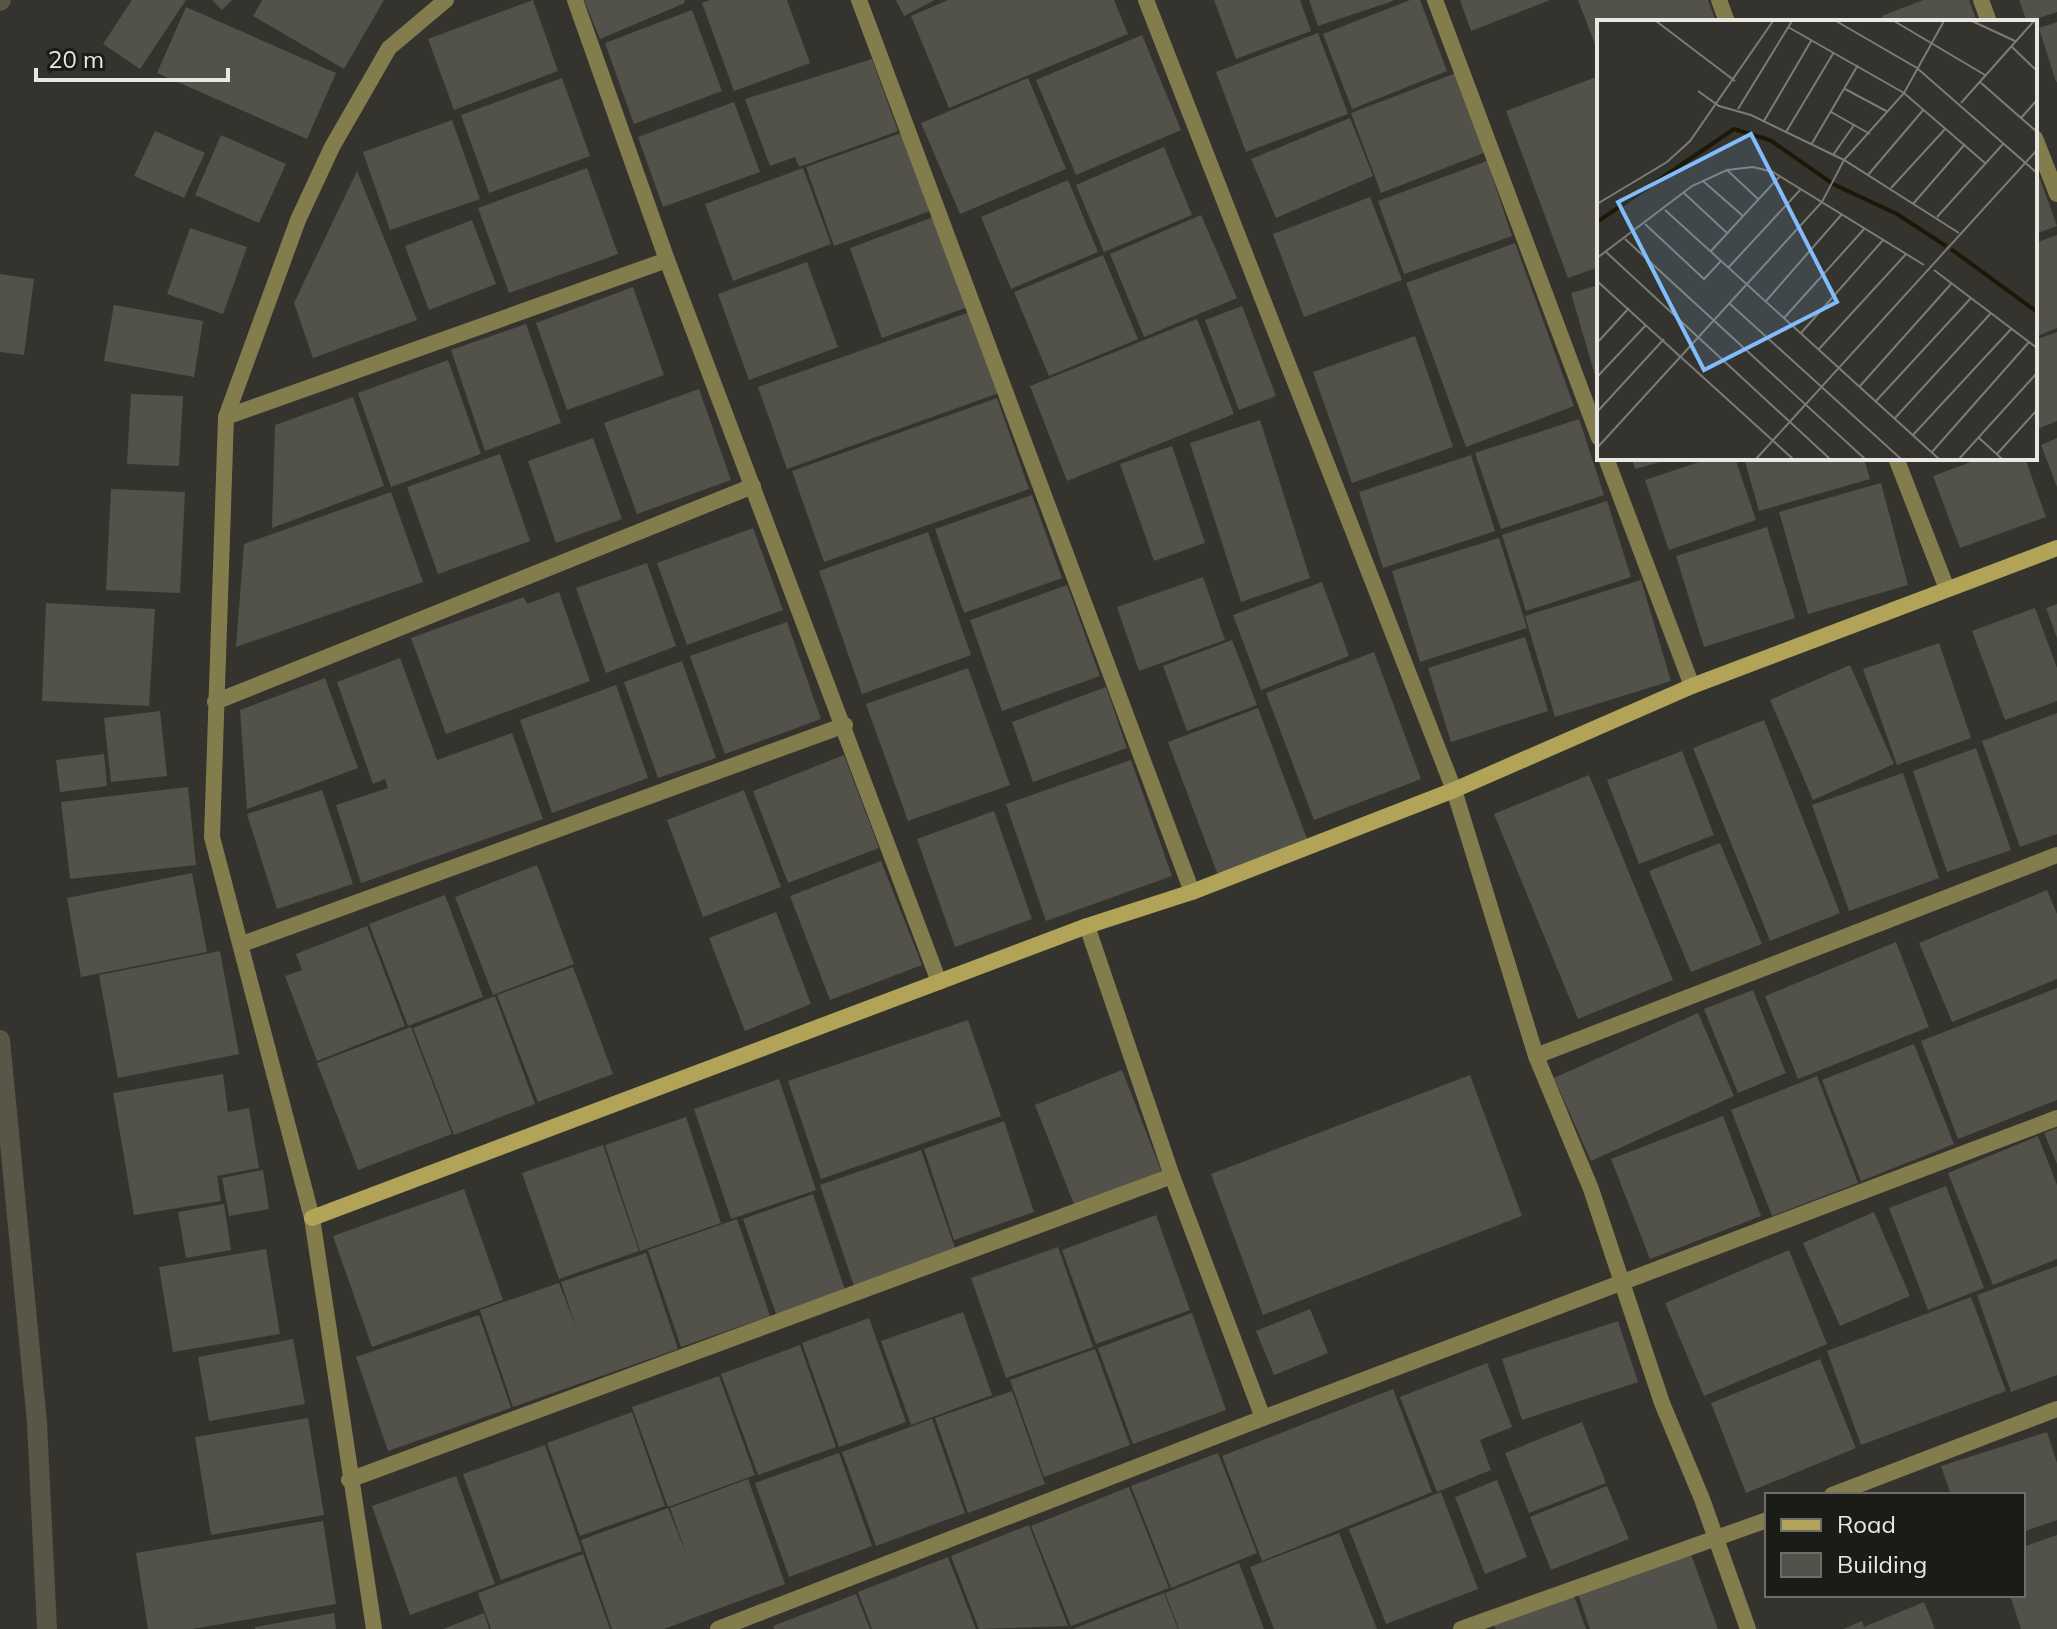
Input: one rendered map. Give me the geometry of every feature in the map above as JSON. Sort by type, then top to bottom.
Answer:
[{"type":"street","points":[[374,1629],[349,1480],[312,1218],[212,837],[226,417],[298,220],[332,147],[389,48],[446,0]]},
{"type":"street","points":[[575,0],[667,260],[845,725],[939,982]]},
{"type":"street","points":[[859,0],[1192,892]]},
{"type":"street","points":[[1146,0],[1454,790],[1536,1056],[1591,1189],[1662,1403],[1717,1539],[1748,1629]]},
{"type":"street","points":[[1435,0],[1597,433]]},
{"type":"street","points":[[1719,0],[1726,20]]},
{"type":"street","points":[[1981,0],[1988,20]]},
{"type":"street","points":[[2037,143],[2057,194]]},
{"type":"street","points":[[226,417],[667,260]]},
{"type":"street","points":[[1607,460],[1692,686]]},
{"type":"street","points":[[1897,460],[1947,589]]},
{"type":"street","points":[[215,702],[753,486]]},
{"type":"street","points":[[312,1218],[1087,926],[1192,892],[1454,790],[1692,686],[2057,548]]},
{"type":"street","points":[[242,944],[845,725]]},
{"type":"street","points":[[1536,1056],[2057,855]]},
{"type":"street","points":[[1087,926],[1172,1176],[1263,1418]]},
{"type":"street","points":[[718,1629],[1263,1418],[2057,1118]]},
{"type":"street","points":[[349,1480],[1172,1176]]},
{"type":"street","points":[[1837,1493],[2057,1409]]},
{"type":"street","points":[[1461,1629],[1765,1521]]},
{"type":"building","points":[[132,0],[186,0],[140,69],[103,44]]},
{"type":"building","points":[[212,0],[232,0],[222,10]]},
{"type":"building","points":[[262,0],[384,0],[344,69],[253,16]]},
{"type":"building","points":[[533,0],[558,71],[454,110],[428,39]]},
{"type":"building","points":[[584,0],[684,0],[685,3],[600,39]]},
{"type":"building","points":[[710,0],[787,0],[810,63],[734,91],[702,3]]},
{"type":"building","points":[[896,0],[935,0],[904,16]]},
{"type":"building","points":[[948,0],[1114,0],[1128,34],[949,108],[911,16]]},
{"type":"building","points":[[1214,0],[1300,0],[1311,31],[1236,59]]},
{"type":"building","points":[[1309,0],[1393,0],[1393,1],[1318,26]]},
{"type":"building","points":[[1410,0],[1420,0],[1447,71],[1352,109],[1323,34]]},
{"type":"building","points":[[1460,0],[1550,0],[1471,31]]},
{"type":"building","points":[[1578,0],[1708,0],[1715,20],[1597,20],[1597,50]]},
{"type":"building","points":[[1923,0],[1969,0],[1976,20],[1883,20],[1882,16]]},
{"type":"building","points":[[2019,0],[2057,0],[2057,12],[2026,20]]},
{"type":"building","points":[[186,7],[336,73],[307,139],[157,73]]},
{"type":"building","points":[[692,10],[722,91],[634,124],[605,43]]},
{"type":"building","points":[[2057,22],[2057,82],[2056,82],[2039,28]]},
{"type":"building","points":[[1318,33],[1348,114],[1246,152],[1216,72]]},
{"type":"building","points":[[1142,35],[1181,130],[1076,175],[1036,80]]},
{"type":"building","points":[[872,59],[898,131],[799,167],[795,157],[770,166],[745,99]]},
{"type":"building","points":[[1456,73],[1486,152],[1381,193],[1351,113]]},
{"type":"building","points":[[1597,77],[1597,268],[1568,278],[1506,111]]},
{"type":"building","points":[[562,78],[590,156],[489,193],[461,115]]},
{"type":"building","points":[[1028,78],[1066,169],[960,214],[921,123]]},
{"type":"building","points":[[734,102],[760,172],[663,207],[638,137]]},
{"type":"building","points":[[1350,118],[1373,176],[1276,218],[1251,159]]},
{"type":"building","points":[[452,120],[480,199],[390,230],[363,152]]},
{"type":"building","points":[[155,131],[205,153],[184,198],[134,176]]},
{"type":"building","points":[[901,133],[930,211],[834,246],[806,167]]},
{"type":"building","points":[[221,135],[286,164],[259,223],[195,195]]},
{"type":"building","points":[[1164,147],[1192,215],[1104,252],[1076,185]]},
{"type":"building","points":[[1487,161],[1512,236],[1404,274],[1378,201]]},
{"type":"building","points":[[587,168],[618,254],[509,293],[478,208]]},
{"type":"building","points":[[803,168],[831,244],[733,281],[705,204]]},
{"type":"building","points":[[357,171],[417,320],[313,358],[294,303]]},
{"type":"building","points":[[2037,171],[2057,226],[2037,233]]},
{"type":"building","points":[[1068,180],[1098,252],[1011,289],[981,217]]},
{"type":"building","points":[[1370,197],[1402,280],[1304,317],[1273,234]]},
{"type":"building","points":[[1201,215],[1237,298],[1144,337],[1110,254]]},
{"type":"building","points":[[936,216],[968,307],[882,338],[850,248]]},
{"type":"building","points":[[472,220],[496,284],[429,310],[405,246]]},
{"type":"building","points":[[190,228],[247,247],[223,314],[167,294]]},
{"type":"building","points":[[2057,235],[2057,328],[2037,336],[2037,242]]},
{"type":"building","points":[[1515,243],[1574,406],[1466,447],[1406,283]]},
{"type":"building","points":[[1103,255],[1138,339],[1049,376],[1014,292]]},
{"type":"building","points":[[807,262],[838,347],[749,380],[718,294]]},
{"type":"building","points":[[0,274],[34,279],[24,355],[0,352]]},
{"type":"building","points":[[1597,286],[1596,379],[1571,293]]},
{"type":"building","points":[[633,287],[664,375],[567,410],[536,323]]},
{"type":"building","points":[[114,305],[203,321],[194,377],[104,361]]},
{"type":"building","points":[[1242,306],[1276,396],[1239,410],[1205,320]]},
{"type":"building","points":[[970,312],[999,393],[787,469],[758,387]]},
{"type":"building","points":[[1197,319],[1234,414],[1067,481],[1030,386]]},
{"type":"building","points":[[526,324],[561,423],[485,451],[451,350]]},
{"type":"building","points":[[2057,332],[2057,421],[2037,429],[2037,339]]},
{"type":"building","points":[[1415,336],[1453,447],[1352,483],[1313,372]]},
{"type":"building","points":[[448,360],[481,454],[391,487],[358,393]]},
{"type":"building","points":[[699,389],[731,480],[637,514],[604,423]]},
{"type":"building","points":[[131,394],[183,396],[179,466],[127,464]]},
{"type":"building","points":[[353,397],[384,486],[272,528],[275,425]]},
{"type":"building","points":[[997,398],[1029,489],[824,562],[792,471]]},
{"type":"building","points":[[1579,419],[1604,495],[1501,529],[1475,453]]},
{"type":"building","points":[[1260,420],[1310,578],[1241,602],[1190,443]]},
{"type":"building","points":[[593,438],[622,519],[556,543],[528,461]]},
{"type":"building","points":[[2057,438],[2057,487],[2041,445]]},
{"type":"building","points":[[1172,446],[1205,543],[1154,561],[1120,464]]},
{"type":"building","points":[[500,454],[530,541],[438,574],[407,487]]},
{"type":"building","points":[[1471,455],[1495,531],[1383,568],[1359,492]]},
{"type":"building","points":[[1633,460],[1667,460],[1635,469]]},
{"type":"building","points":[[1705,460],[1736,460],[1756,520],[1669,550],[1645,480]]},
{"type":"building","points":[[1745,460],[1865,460],[1870,479],[1759,511]]},
{"type":"building","points":[[1977,460],[2026,460],[2046,517],[1960,548],[1933,476]]},
{"type":"building","points":[[1881,483],[1908,585],[1808,614],[1779,512]]},
{"type":"building","points":[[111,489],[185,492],[180,593],[106,590]]},
{"type":"building","points":[[391,492],[423,582],[236,647],[244,544]]},
{"type":"building","points":[[1032,495],[1062,578],[964,613],[935,529]]},
{"type":"building","points":[[1607,501],[1631,577],[1526,611],[1502,535]]},
{"type":"building","points":[[1767,527],[1795,618],[1704,647],[1676,556]]},
{"type":"building","points":[[753,528],[783,610],[687,645],[657,563]]},
{"type":"building","points":[[928,532],[971,655],[862,694],[819,571]]},
{"type":"building","points":[[1499,538],[1527,628],[1420,662],[1392,571]]},
{"type":"building","points":[[647,563],[676,646],[606,673],[576,588]]},
{"type":"building","points":[[1203,577],[1225,640],[1139,671],[1117,607]]},
{"type":"building","points":[[1641,580],[1671,681],[1555,717],[1525,616]]},
{"type":"building","points":[[1322,582],[1349,656],[1261,690],[1233,615]]},
{"type":"building","points":[[1067,585],[1100,676],[1002,711],[970,620]]},
{"type":"building","points":[[559,592],[590,681],[446,734],[411,638],[524,597],[527,604]]},
{"type":"building","points":[[46,603],[155,609],[149,706],[42,701]]},
{"type":"building","points":[[2057,604],[2057,638],[2046,608]]},
{"type":"building","points":[[2035,608],[2057,668],[2057,701],[2005,720],[1972,631]]},
{"type":"building","points":[[787,622],[821,719],[725,754],[690,656]]},
{"type":"building","points":[[1525,637],[1548,711],[1451,742],[1428,668]]},
{"type":"building","points":[[1232,640],[1257,705],[1187,731],[1163,666]]},
{"type":"building","points":[[1939,643],[1971,738],[1897,765],[1863,669]]},
{"type":"building","points":[[1374,652],[1421,779],[1314,820],[1266,693]]},
{"type":"building","points":[[400,658],[437,760],[512,733],[543,819],[361,883],[336,805],[388,788],[385,779],[373,784],[337,682]]},
{"type":"building","points":[[682,661],[716,758],[658,778],[624,682]]},
{"type":"building","points":[[1850,665],[1894,764],[1813,800],[1770,700]]},
{"type":"building","points":[[968,668],[1010,785],[908,821],[866,704]]},
{"type":"building","points":[[325,678],[358,768],[247,809],[240,710]]},
{"type":"building","points":[[616,685],[648,778],[552,813],[520,720]]},
{"type":"building","points":[[1106,687],[1127,748],[1033,782],[1012,722]]},
{"type":"building","points":[[1258,708],[1309,844],[1219,878],[1168,742]]},
{"type":"building","points":[[160,711],[167,776],[111,782],[104,718]]},
{"type":"building","points":[[2057,713],[2057,834],[2020,847],[1982,741]]},
{"type":"building","points":[[1764,720],[1840,913],[1770,941],[1693,748]]},
{"type":"building","points":[[1976,748],[2011,850],[1947,872],[1913,771]]},
{"type":"building","points":[[1682,751],[1714,835],[1639,864],[1607,780]]},
{"type":"building","points":[[104,754],[107,786],[60,792],[56,760]]},
{"type":"building","points":[[844,755],[879,848],[788,883],[753,791]]},
{"type":"building","points":[[1131,760],[1172,876],[1046,921],[1006,804]]},
{"type":"building","points":[[1903,773],[1939,878],[1849,911],[1812,805]]},
{"type":"building","points":[[1589,775],[1673,980],[1578,1019],[1494,814]]},
{"type":"building","points":[[188,787],[196,865],[70,879],[61,802]]},
{"type":"building","points":[[322,790],[353,884],[277,909],[247,814]]},
{"type":"building","points":[[744,790],[781,887],[703,917],[667,820]]},
{"type":"building","points":[[994,811],[1032,919],[955,947],[917,839]]},
{"type":"building","points":[[1720,843],[1762,944],[1691,972],[1649,871]]},
{"type":"building","points":[[881,861],[922,965],[830,1000],[790,896]]},
{"type":"building","points":[[537,865],[574,964],[493,995],[455,897]]},
{"type":"building","points":[[192,873],[207,952],[81,977],[67,898]]},
{"type":"building","points":[[2047,890],[2057,914],[2057,979],[1952,1022],[1919,943]]},
{"type":"building","points":[[445,895],[483,997],[408,1026],[369,924]]},
{"type":"building","points":[[776,912],[811,1004],[745,1031],[709,938]]},
{"type":"building","points":[[367,926],[405,1026],[317,1061],[285,976],[302,970],[296,954]]},
{"type":"building","points":[[1896,942],[1929,1027],[1798,1079],[1765,996]]},
{"type":"building","points":[[220,951],[239,1054],[118,1078],[99,975]]},
{"type":"building","points":[[573,967],[613,1074],[538,1102],[497,995]]},
{"type":"building","points":[[2057,988],[2057,1100],[1958,1139],[1921,1041]]},
{"type":"building","points":[[1753,990],[1786,1073],[1738,1093],[1704,1009]]},
{"type":"building","points":[[495,996],[535,1104],[454,1135],[413,1028]]},
{"type":"building","points":[[1698,1013],[1734,1096],[1591,1161],[1554,1078]]},
{"type":"building","points":[[968,1020],[1001,1116],[821,1179],[788,1081]]},
{"type":"building","points":[[411,1027],[452,1134],[358,1170],[317,1063]]},
{"type":"building","points":[[1914,1044],[1954,1144],[1861,1181],[1822,1080]]},
{"type":"building","points":[[1122,1070],[1162,1173],[1075,1207],[1035,1105]]},
{"type":"building","points":[[223,1074],[228,1112],[249,1108],[259,1168],[217,1176],[221,1201],[134,1215],[113,1093]]},
{"type":"building","points":[[1470,1075],[1522,1216],[1263,1315],[1211,1174]]},
{"type":"building","points":[[1817,1076],[1858,1183],[1772,1216],[1731,1110]]},
{"type":"building","points":[[779,1079],[816,1190],[731,1219],[694,1109]]},
{"type":"building","points":[[1723,1116],[1761,1216],[1650,1259],[1611,1159]]},
{"type":"building","points":[[686,1117],[721,1223],[640,1251],[605,1145]]},
{"type":"building","points":[[1004,1121],[1034,1212],[954,1240],[924,1149]]},
{"type":"building","points":[[2057,1128],[2057,1164],[2044,1133]]},
{"type":"building","points":[[2038,1136],[2057,1185],[2057,1259],[1993,1285],[1948,1173]]},
{"type":"building","points":[[603,1145],[639,1251],[559,1279],[522,1173]]},
{"type":"building","points":[[921,1150],[956,1251],[854,1286],[820,1185]]},
{"type":"building","points":[[263,1170],[269,1209],[229,1216],[222,1178]]},
{"type":"building","points":[[1946,1186],[1984,1288],[1928,1310],[1889,1208]]},
{"type":"building","points":[[464,1189],[503,1300],[372,1347],[333,1236]]},
{"type":"building","points":[[813,1194],[845,1290],[776,1314],[743,1219]]},
{"type":"building","points":[[224,1204],[231,1250],[186,1258],[178,1212]]},
{"type":"building","points":[[1874,1212],[1910,1296],[1840,1326],[1803,1243]]},
{"type":"building","points":[[1156,1215],[1190,1310],[1096,1344],[1062,1250]]},
{"type":"building","points":[[737,1219],[770,1316],[681,1347],[648,1250]]},
{"type":"building","points":[[1058,1247],[1093,1347],[1006,1378],[971,1278]]},
{"type":"building","points":[[266,1249],[280,1334],[173,1352],[159,1267]]},
{"type":"building","points":[[1789,1250],[1827,1344],[1704,1396],[1665,1303]]},
{"type":"building","points":[[646,1253],[678,1349],[513,1407],[480,1310],[559,1283],[576,1327],[561,1282]]},
{"type":"building","points":[[2057,1266],[2057,1375],[2011,1392],[1977,1295]]},
{"type":"building","points":[[1971,1297],[2006,1391],[1861,1445],[1827,1351]]},
{"type":"building","points":[[1310,1309],[1328,1353],[1274,1375],[1256,1331]]},
{"type":"building","points":[[963,1312],[992,1395],[911,1425],[881,1341]]},
{"type":"building","points":[[1192,1313],[1226,1410],[1133,1444],[1098,1348]]},
{"type":"building","points":[[479,1315],[511,1408],[388,1451],[356,1357]]},
{"type":"building","points":[[869,1318],[906,1422],[839,1447],[802,1343]]},
{"type":"building","points":[[1618,1321],[1638,1382],[1522,1420],[1502,1359]]},
{"type":"building","points":[[293,1339],[305,1404],[209,1421],[198,1357]]},
{"type":"building","points":[[800,1345],[836,1447],[758,1475],[721,1374]]},
{"type":"building","points":[[1095,1349],[1130,1445],[1044,1477],[1010,1380]]},
{"type":"building","points":[[1820,1359],[1856,1448],[1746,1493],[1711,1403]]},
{"type":"building","points":[[1487,1363],[1512,1427],[1480,1440],[1491,1470],[1437,1492],[1400,1397]]},
{"type":"building","points":[[719,1376],[755,1475],[668,1507],[632,1407]]},
{"type":"building","points":[[1393,1389],[1432,1492],[1262,1561],[1222,1456]]},
{"type":"building","points":[[1012,1391],[1045,1484],[968,1513],[935,1418]]},
{"type":"building","points":[[632,1412],[665,1506],[580,1536],[547,1443]]},
{"type":"building","points":[[308,1418],[324,1515],[211,1535],[195,1437]]},
{"type":"building","points":[[932,1419],[965,1513],[876,1546],[842,1452]]},
{"type":"building","points":[[1582,1422],[1606,1483],[1529,1513],[1505,1453]]},
{"type":"building","points":[[2047,1432],[2057,1463],[2057,1520],[2025,1531],[2025,1493],[1950,1493],[1941,1466]]},
{"type":"building","points":[[545,1445],[582,1551],[501,1580],[463,1474]]},
{"type":"building","points":[[839,1453],[872,1546],[789,1577],[755,1483]]},
{"type":"building","points":[[1218,1453],[1257,1553],[1171,1588],[1131,1486]]},
{"type":"building","points":[[456,1476],[495,1584],[410,1615],[372,1506]]},
{"type":"building","points":[[748,1479],[785,1584],[664,1629],[612,1629],[581,1540],[668,1508],[687,1556],[670,1508]]},
{"type":"building","points":[[1497,1480],[1527,1557],[1485,1574],[1455,1497]]},
{"type":"building","points":[[1607,1486],[1629,1539],[1551,1570],[1530,1517]]},
{"type":"building","points":[[1129,1487],[1169,1588],[1071,1626],[1031,1526]]},
{"type":"building","points":[[1441,1492],[1478,1589],[1386,1624],[1349,1529]]},
{"type":"building","points":[[323,1521],[336,1604],[192,1629],[148,1629],[136,1553]]},
{"type":"building","points":[[1029,1525],[1068,1626],[979,1629],[951,1556]]},
{"type":"building","points":[[1339,1533],[1377,1629],[1274,1629],[1250,1567]]},
{"type":"building","points":[[2057,1535],[2057,1629],[2021,1629],[2011,1597],[2025,1597],[2025,1546]]},
{"type":"building","points":[[583,1554],[610,1629],[491,1629],[478,1593]]},
{"type":"building","points":[[1691,1554],[1718,1629],[1590,1629],[1578,1594]]},
{"type":"building","points":[[948,1557],[976,1629],[872,1629],[858,1592]]},
{"type":"building","points":[[1239,1563],[1264,1629],[1179,1629],[1165,1593]]},
{"type":"building","points":[[1164,1593],[1178,1629],[1073,1629]]},
{"type":"building","points":[[856,1594],[870,1629],[774,1629],[773,1626]]},
{"type":"building","points":[[1574,1596],[1586,1629],[1496,1629],[1494,1625]]},
{"type":"building","points":[[1924,1602],[1935,1629],[1843,1629],[1862,1621],[1864,1627]]},
{"type":"building","points":[[334,1613],[336,1629],[255,1629],[255,1627]]},
{"type":"building","points":[[484,1613],[489,1629],[443,1629]]},
{"type":"waterway","points":[[0,1040],[37,1423],[47,1629]]}]
